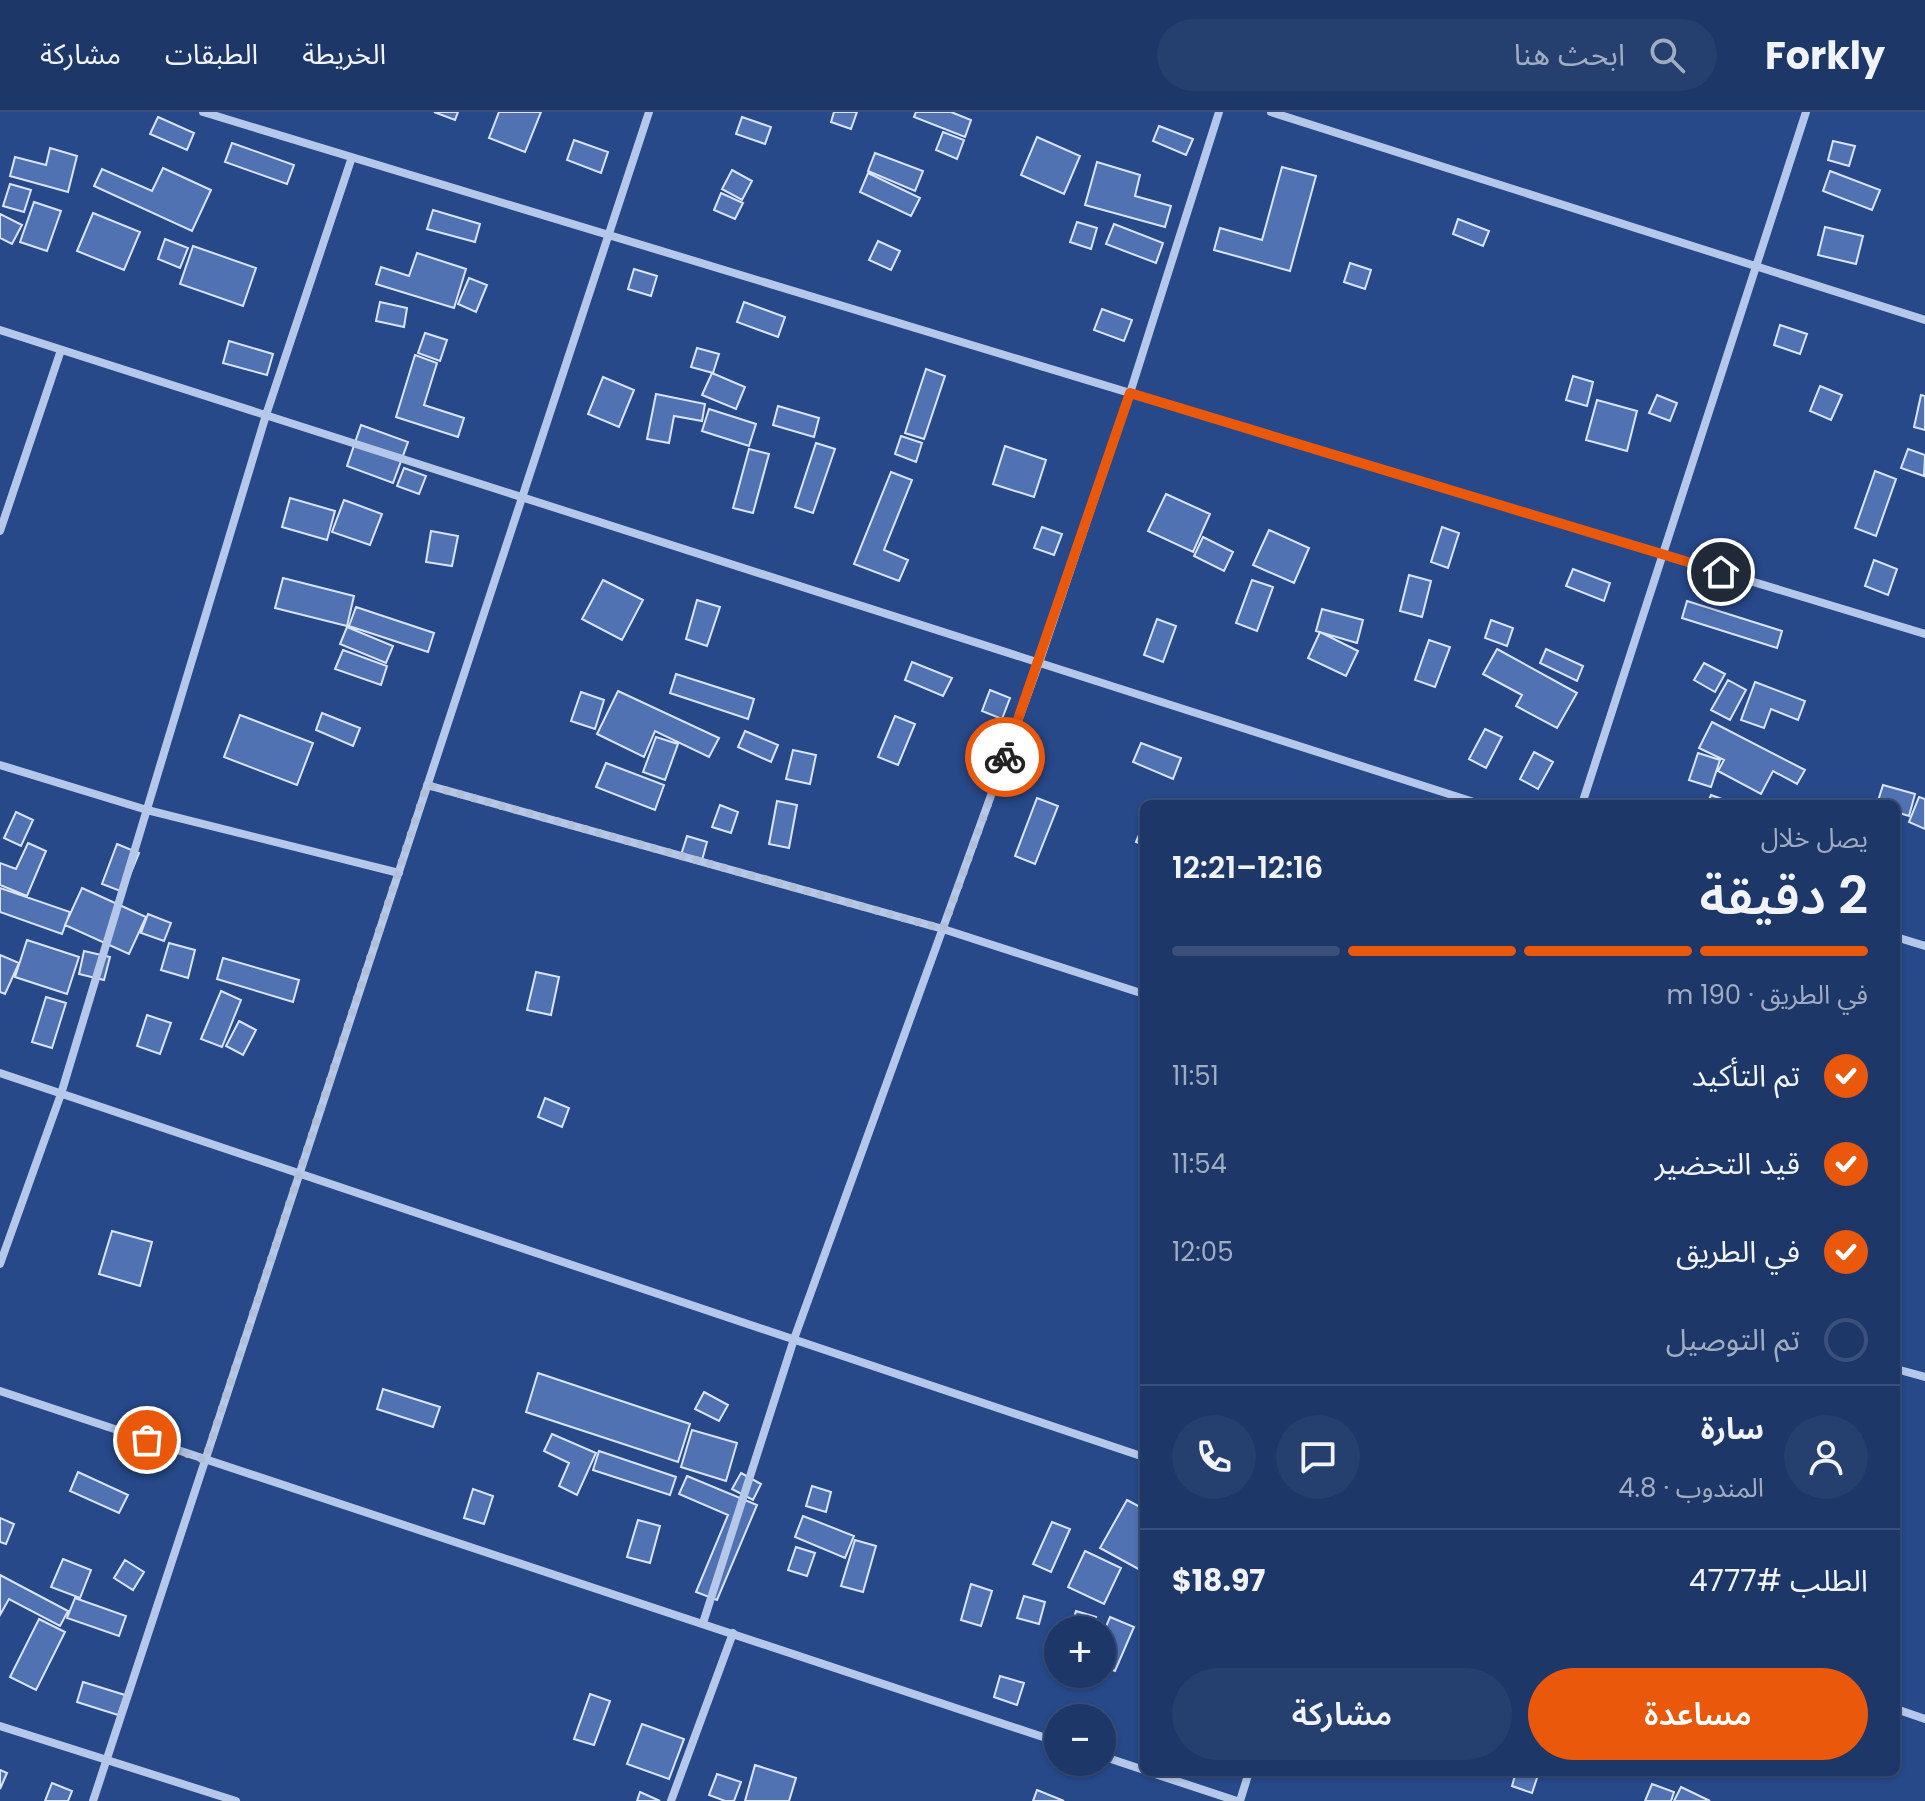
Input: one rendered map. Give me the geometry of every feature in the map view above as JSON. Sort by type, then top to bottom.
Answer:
[{"type":"street","points":[[203,112],[1925,634]]},
{"type":"street","points":[[93,1801],[649,112]]},
{"type":"street","points":[[703,1623],[794,1339],[1039,663],[1130,393],[1219,112]]},
{"type":"street","points":[[1271,112],[1925,320]]},
{"type":"street","points":[[1583,800],[1806,112]]},
{"type":"street","points":[[0,1264],[61,1094],[266,415],[352,157]]},
{"type":"street","points":[[0,330],[1467,800]]},
{"type":"street","points":[[0,531],[61,350]]},
{"type":"street","points":[[0,765],[147,810],[399,873]]},
{"type":"street","points":[[427,785],[943,929],[1140,993]]},
{"type":"street","points":[[1900,938],[1925,946]]},
{"type":"street","points":[[0,1073],[1140,1456]]},
{"type":"street","points":[[1900,1370],[1925,1377]]},
{"type":"street","points":[[0,1391],[1044,1737]]},
{"type":"street","points":[[671,1801],[733,1633]]},
{"type":"street","points":[[1900,1710],[1925,1719]]},
{"type":"street","points":[[0,1726],[236,1801]]},
{"type":"street","points":[[1116,1761],[1140,1769]]},
{"type":"street","points":[[1162,1776],[1238,1801],[1247,1776]]},
{"type":"building","points":[[434,112],[458,112],[455,120]]},
{"type":"building","points":[[499,112],[541,112],[525,152],[489,138]]},
{"type":"building","points":[[834,112],[857,112],[851,129],[831,122]]},
{"type":"building","points":[[916,112],[951,112],[971,120],[965,137],[914,117]]},
{"type":"building","points":[[158,117],[194,133],[187,150],[150,134]]},
{"type":"building","points":[[742,117],[771,127],[765,144],[736,134]]},
{"type":"building","points":[[1159,126],[1193,139],[1186,155],[1153,141]]},
{"type":"building","points":[[943,132],[964,140],[957,159],[936,150]]},
{"type":"building","points":[[1037,137],[1080,156],[1064,194],[1021,175]]},
{"type":"building","points":[[574,140],[608,152],[601,173],[567,160]]},
{"type":"building","points":[[1833,141],[1855,146],[1849,166],[1828,160]]},
{"type":"building","points":[[232,143],[294,165],[287,184],[225,162]]},
{"type":"building","points":[[50,148],[77,156],[68,192],[10,176],[15,157],[46,165]]},
{"type":"building","points":[[875,153],[923,171],[915,191],[868,171]]},
{"type":"building","points":[[1097,162],[1140,175],[1135,196],[1171,206],[1165,227],[1085,205]]},
{"type":"building","points":[[1282,167],[1316,176],[1290,271],[1214,250],[1220,228],[1262,240]]},
{"type":"building","points":[[163,168],[211,190],[192,231],[94,186],[102,169],[152,191]]},
{"type":"building","points":[[732,170],[752,181],[742,200],[722,189]]},
{"type":"building","points":[[1830,171],[1880,190],[1872,210],[1823,191]]},
{"type":"building","points":[[868,173],[920,198],[911,216],[860,192]]},
{"type":"building","points":[[10,184],[31,190],[24,212],[3,206]]},
{"type":"building","points":[[721,193],[743,203],[735,219],[714,210]]},
{"type":"building","points":[[34,202],[61,211],[47,251],[20,242]]},
{"type":"building","points":[[433,210],[480,224],[475,242],[427,229]]},
{"type":"building","points":[[93,213],[140,232],[124,270],[77,251]]},
{"type":"building","points":[[0,214],[22,225],[12,244],[0,238]]},
{"type":"building","points":[[1458,219],[1489,231],[1483,246],[1453,234]]},
{"type":"building","points":[[1077,222],[1097,228],[1091,249],[1070,242]]},
{"type":"building","points":[[1114,224],[1163,243],[1156,263],[1106,244]]},
{"type":"building","points":[[1825,227],[1863,236],[1856,264],[1818,255]]},
{"type":"building","points":[[165,239],[188,248],[180,268],[158,259]]},
{"type":"building","points":[[878,241],[900,251],[891,270],[869,260]]},
{"type":"building","points":[[193,246],[256,268],[243,306],[180,284]]},
{"type":"building","points":[[417,253],[466,269],[454,308],[376,284],[381,267],[409,276]]},
{"type":"building","points":[[1350,263],[1371,270],[1365,289],[1344,282]]},
{"type":"building","points":[[634,269],[657,276],[651,296],[628,289]]},
{"type":"building","points":[[469,278],[487,285],[476,312],[458,304]]},
{"type":"building","points":[[380,302],[407,308],[404,327],[376,321]]},
{"type":"building","points":[[744,302],[785,317],[778,337],[737,322]]},
{"type":"building","points":[[1102,309],[1132,320],[1124,341],[1094,330]]},
{"type":"building","points":[[1780,325],[1807,334],[1800,354],[1774,345]]},
{"type":"building","points":[[425,333],[447,340],[440,361],[418,353]]},
{"type":"building","points":[[229,341],[273,354],[267,375],[223,363]]},
{"type":"building","points":[[697,348],[719,354],[713,373],[691,367]]},
{"type":"building","points":[[415,355],[437,363],[424,405],[464,418],[458,437],[396,417]]},
{"type":"building","points":[[926,369],[945,376],[924,439],[905,433]]},
{"type":"building","points":[[712,373],[745,387],[736,409],[702,395]]},
{"type":"building","points":[[1573,376],[1593,382],[1587,406],[1566,400]]},
{"type":"building","points":[[603,377],[634,390],[619,427],[588,414]]},
{"type":"building","points":[[1820,386],[1842,395],[1831,420],[1810,411]]},
{"type":"building","points":[[656,394],[705,404],[702,421],[674,416],[669,443],[647,439]]},
{"type":"building","points":[[1657,395],[1677,403],[1670,421],[1649,413]]},
{"type":"building","points":[[1921,395],[1925,396],[1925,430],[1914,427]]},
{"type":"building","points":[[1597,400],[1637,411],[1627,451],[1586,440]]},
{"type":"building","points":[[778,406],[819,418],[814,437],[773,425]]},
{"type":"building","points":[[709,409],[756,424],[749,446],[702,431]]},
{"type":"building","points":[[361,425],[408,442],[393,483],[347,466]]},
{"type":"building","points":[[901,436],[922,443],[916,462],[895,454]]},
{"type":"building","points":[[816,443],[835,449],[813,513],[795,507]]},
{"type":"building","points":[[1005,446],[1046,460],[1034,497],[993,484]]},
{"type":"building","points":[[749,449],[769,454],[753,513],[733,508]]},
{"type":"building","points":[[1908,449],[1925,455],[1924,476],[1901,468]]},
{"type":"building","points":[[404,468],[426,476],[419,494],[397,486]]},
{"type":"building","points":[[1875,471],[1896,479],[1876,536],[1855,528]]},
{"type":"building","points":[[891,472],[912,480],[884,550],[908,560],[899,581],[854,564]]},
{"type":"building","points":[[1166,494],[1210,514],[1193,552],[1148,531]]},
{"type":"building","points":[[290,498],[335,511],[327,540],[282,527]]},
{"type":"building","points":[[344,500],[382,514],[370,545],[332,532]]},
{"type":"building","points":[[1042,527],[1062,534],[1054,555],[1034,548]]},
{"type":"building","points":[[1442,527],[1459,533],[1448,568],[1431,562]]},
{"type":"building","points":[[1269,530],[1309,548],[1294,583],[1253,565]]},
{"type":"building","points":[[431,531],[458,536],[452,566],[426,562]]},
{"type":"building","points":[[1203,537],[1233,552],[1224,571],[1194,556]]},
{"type":"building","points":[[1874,560],[1897,569],[1888,595],[1865,586]]},
{"type":"building","points":[[1573,569],[1610,583],[1604,601],[1566,586]]},
{"type":"building","points":[[1409,575],[1431,581],[1422,617],[1400,611]]},
{"type":"building","points":[[283,578],[354,596],[347,626],[275,608]]},
{"type":"building","points":[[603,580],[643,600],[622,640],[582,619]]},
{"type":"building","points":[[1252,580],[1273,587],[1257,631],[1236,623]]},
{"type":"building","points":[[697,600],[720,607],[707,646],[686,639]]},
{"type":"building","points":[[1687,601],[1782,631],[1777,648],[1682,618]]},
{"type":"building","points":[[356,607],[434,633],[428,652],[349,626]]},
{"type":"building","points":[[1322,609],[1363,620],[1357,643],[1316,631]]},
{"type":"building","points":[[1157,619],[1176,626],[1163,662],[1144,655]]},
{"type":"building","points":[[1491,620],[1513,628],[1507,646],[1485,638]]},
{"type":"building","points":[[347,627],[393,646],[386,663],[340,644]]},
{"type":"building","points":[[1320,632],[1358,651],[1346,676],[1308,658]]},
{"type":"building","points":[[1429,640],[1450,647],[1435,687],[1415,680]]},
{"type":"building","points":[[1497,649],[1577,693],[1557,728],[1516,706],[1522,695],[1483,674]]},
{"type":"building","points":[[1546,649],[1583,666],[1577,681],[1540,663]]},
{"type":"building","points":[[343,650],[387,666],[381,685],[335,669]]},
{"type":"building","points":[[912,662],[952,678],[943,696],[905,680]]},
{"type":"building","points":[[1704,663],[1725,674],[1715,692],[1694,680]]},
{"type":"building","points":[[676,674],[754,699],[748,719],[670,693]]},
{"type":"building","points":[[1728,680],[1746,690],[1730,720],[1711,710]]},
{"type":"building","points":[[1755,682],[1805,701],[1798,720],[1771,709],[1764,728],[1741,720]]},
{"type":"building","points":[[990,690],[1010,698],[1002,719],[982,711]]},
{"type":"building","points":[[618,691],[719,738],[709,757],[655,731],[644,757],[597,734]]},
{"type":"building","points":[[581,692],[604,700],[595,729],[571,721]]},
{"type":"building","points":[[322,713],[360,728],[353,746],[316,730]]},
{"type":"building","points":[[240,715],[313,743],[297,785],[224,757]]},
{"type":"building","points":[[895,716],[915,724],[898,765],[878,757]]},
{"type":"building","points":[[1712,722],[1805,770],[1797,784],[1773,771],[1761,794],[1718,771],[1724,760],[1699,748]]},
{"type":"building","points":[[1485,729],[1502,737],[1486,768],[1469,759]]},
{"type":"building","points":[[745,731],[778,745],[771,762],[738,747]]},
{"type":"building","points":[[656,737],[678,744],[665,780],[643,772]]},
{"type":"building","points":[[1141,743],[1181,758],[1173,779],[1133,762]]},
{"type":"building","points":[[793,750],[816,755],[810,784],[786,779]]},
{"type":"building","points":[[1534,752],[1553,762],[1538,789],[1520,779]]},
{"type":"building","points":[[1698,753],[1720,760],[1711,787],[1689,780]]},
{"type":"building","points":[[606,763],[664,785],[655,810],[596,787]]},
{"type":"building","points":[[1883,785],[1915,794],[1909,816],[1900,813],[1900,800],[1878,800]]},
{"type":"building","points":[[1919,797],[1925,799],[1925,829],[1909,822]]},
{"type":"building","points":[[1037,798],[1058,806],[1035,864],[1015,856]]},
{"type":"building","points":[[777,801],[797,805],[789,848],[769,844]]},
{"type":"building","points":[[720,805],[738,812],[731,833],[712,827]]},
{"type":"building","points":[[16,812],[33,820],[21,846],[4,838]]},
{"type":"building","points":[[687,836],[707,842],[701,864],[680,858]]},
{"type":"building","points":[[28,843],[46,851],[27,896],[0,885],[0,863],[16,869]]},
{"type":"building","points":[[117,844],[139,853],[123,892],[102,884]]},
{"type":"building","points":[[0,888],[70,912],[62,934],[0,912]]},
{"type":"building","points":[[82,888],[146,917],[129,954],[65,925]]},
{"type":"building","points":[[148,914],[171,923],[164,941],[141,933]]},
{"type":"building","points":[[27,940],[79,957],[67,994],[15,977]]},
{"type":"building","points":[[169,943],[195,950],[188,978],[161,970]]},
{"type":"building","points":[[84,951],[110,957],[104,980],[79,974]]},
{"type":"building","points":[[0,955],[19,963],[5,994],[0,992]]},
{"type":"building","points":[[223,958],[299,980],[293,1002],[217,979]]},
{"type":"building","points":[[536,972],[559,977],[551,1015],[527,1010]]},
{"type":"building","points":[[221,991],[241,1000],[222,1047],[201,1039]]},
{"type":"building","points":[[46,997],[66,1003],[52,1048],[32,1042]]},
{"type":"building","points":[[147,1015],[171,1023],[160,1054],[137,1046]]},
{"type":"building","points":[[239,1021],[256,1030],[243,1055],[226,1046]]},
{"type":"building","points":[[545,1098],[569,1108],[562,1127],[538,1117]]},
{"type":"building","points":[[112,1231],[152,1242],[140,1286],[99,1274]]},
{"type":"building","points":[[538,1373],[690,1424],[678,1462],[526,1412]]},
{"type":"building","points":[[383,1389],[440,1407],[433,1427],[377,1409]]},
{"type":"building","points":[[704,1392],[728,1405],[719,1421],[695,1409]]},
{"type":"building","points":[[692,1430],[737,1443],[726,1481],[681,1467]]},
{"type":"building","points":[[552,1434],[596,1453],[577,1495],[559,1486],[569,1463],[544,1451]]},
{"type":"building","points":[[599,1451],[676,1477],[670,1495],[593,1470]]},
{"type":"building","points":[[78,1472],[128,1495],[119,1513],[70,1491]]},
{"type":"building","points":[[741,1473],[761,1484],[753,1500],[732,1489]]},
{"type":"building","points":[[687,1476],[757,1505],[717,1600],[696,1592],[728,1515],[679,1494]]},
{"type":"building","points":[[812,1486],[831,1492],[826,1512],[806,1506]]},
{"type":"building","points":[[473,1489],[493,1496],[484,1524],[464,1518]]},
{"type":"building","points":[[1127,1500],[1140,1507],[1140,1570],[1100,1548]]},
{"type":"building","points":[[803,1516],[854,1536],[845,1558],[795,1537]]},
{"type":"building","points":[[0,1518],[14,1524],[6,1544],[0,1542]]},
{"type":"building","points":[[638,1520],[660,1526],[650,1563],[627,1557]]},
{"type":"building","points":[[1052,1522],[1070,1529],[1051,1572],[1033,1564]]},
{"type":"building","points":[[855,1540],[876,1546],[863,1592],[841,1586]]},
{"type":"building","points":[[796,1547],[815,1553],[807,1576],[788,1570]]},
{"type":"building","points":[[1085,1551],[1121,1568],[1104,1604],[1068,1587]]},
{"type":"building","points":[[63,1559],[91,1570],[80,1598],[51,1587]]},
{"type":"building","points":[[125,1560],[144,1572],[133,1590],[114,1578]]},
{"type":"building","points":[[0,1575],[68,1611],[60,1626],[9,1599],[0,1615]]},
{"type":"building","points":[[971,1584],[992,1591],[981,1626],[961,1620]]},
{"type":"building","points":[[1024,1596],[1045,1602],[1039,1624],[1017,1618]]},
{"type":"building","points":[[75,1598],[126,1616],[119,1636],[67,1618]]},
{"type":"building","points":[[1076,1611],[1093,1616],[1074,1616]]},
{"type":"building","points":[[39,1619],[65,1632],[36,1690],[10,1677]]},
{"type":"building","points":[[1116,1620],[1134,1627],[1116,1669]]},
{"type":"building","points":[[1000,1676],[1024,1683],[1017,1705],[994,1697]]},
{"type":"building","points":[[83,1682],[125,1695],[118,1715],[77,1702]]},
{"type":"building","points":[[590,1694],[610,1701],[594,1745],[574,1739]]},
{"type":"building","points":[[642,1724],[684,1739],[669,1779],[627,1764]]},
{"type":"building","points":[[755,1765],[796,1778],[789,1801],[745,1801]]},
{"type":"building","points":[[0,1770],[7,1773],[0,1789]]},
{"type":"building","points":[[717,1774],[741,1782],[734,1801],[709,1795]]},
{"type":"building","points":[[1515,1776],[1538,1776],[1532,1793],[1512,1786]]},
{"type":"building","points":[[52,1783],[72,1791],[68,1801],[45,1801]]},
{"type":"building","points":[[1652,1784],[1674,1792],[1671,1801],[1645,1801]]},
{"type":"building","points":[[1681,1787],[1710,1801],[1674,1801]]},
{"type":"building","points":[[1037,1790],[1064,1801],[1033,1801]]},
{"type":"building","points":[[640,1792],[660,1801],[637,1801]]},
{"type":"way so far","points":[[147,1440],[205,1460],[427,785],[943,929],[1005,757]]},
{"type":"route","points":[[1005,757],[1130,393],[1721,572]]}]
